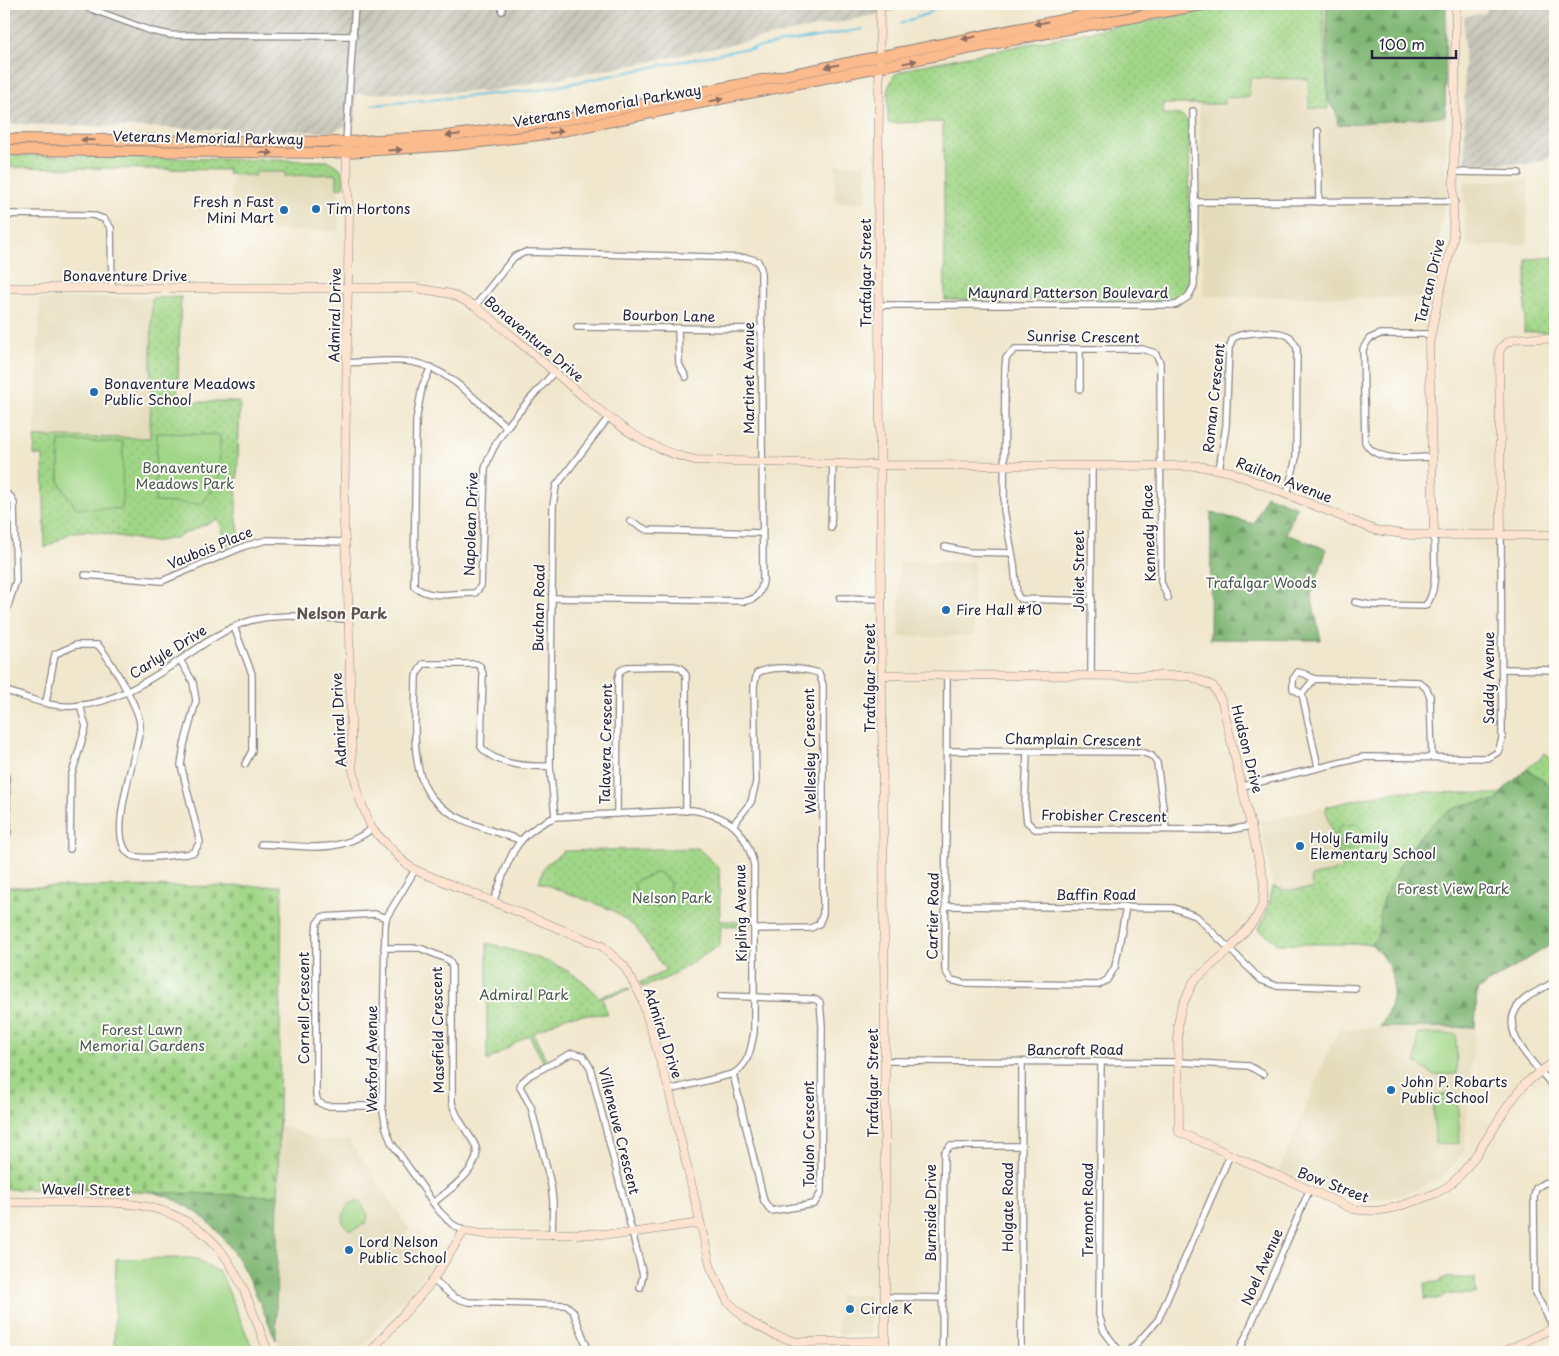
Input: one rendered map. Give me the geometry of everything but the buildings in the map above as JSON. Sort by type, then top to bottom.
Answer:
[{"type":"highway","name":"Veterans Memorial Parkway","points":[[4,139],[346,148],[553,122],[1141,4]]},
{"type":"highway","name":"Veterans Memorial Parkway","points":[[4,150],[456,146],[547,134],[1067,29],[1207,4]]},
{"type":"street","points":[[78,4],[151,31],[171,35],[354,36]]},
{"type":"street","name":"Admiral Drive","points":[[356,4],[346,148],[349,215],[345,542],[352,766],[360,800],[372,829],[405,864],[415,870],[602,946],[624,966],[641,996],[669,1090],[711,1268],[728,1302],[747,1320],[774,1335],[797,1342],[885,1341]]},
{"type":"street","points":[[502,4],[502,11]]},
{"type":"street","name":"Trafalgar Street","points":[[880,4],[879,305],[885,1061],[885,1352]]},
{"type":"street","name":"Tartan Drive","points":[[1434,534],[1429,345],[1437,304],[1454,240],[1453,172],[1456,4]]},
{"type":"street","name":"Maynard Patterson Boulevard","points":[[879,305],[1176,305],[1188,297],[1194,286],[1193,111]]},
{"type":"street","points":[[1318,131],[1319,202]]},
{"type":"street","points":[[1453,172],[1520,173]]},
{"type":"street","points":[[1195,202],[1454,201]]},
{"type":"street","points":[[4,220],[12,214],[92,215],[104,219],[111,228],[112,289]]},
{"type":"street","name":"Martinet Avenue","points":[[475,306],[514,257],[526,252],[748,258],[758,261],[761,269],[762,533],[764,582],[761,593],[755,599],[745,601],[552,598]]},
{"type":"street","name":"Bonaventure Drive","points":[[4,288],[416,288],[451,294],[475,306],[608,418],[644,442],[678,456],[695,460],[881,465]]},
{"type":"street","name":"Bourbon Lane","points":[[577,327],[762,329]]},
{"type":"street","points":[[678,328],[679,364],[686,377]]},
{"type":"street","name":"Roman Crescent","points":[[1219,470],[1226,426],[1229,348],[1233,338],[1243,333],[1278,333],[1289,337],[1297,348],[1296,449],[1287,494]]},
{"type":"street","points":[[1432,334],[1380,334],[1369,339],[1363,349],[1365,442],[1368,448],[1390,457],[1432,457]]},
{"type":"street","name":"Saddy Avenue","points":[[1243,786],[1364,757],[1488,758],[1498,752],[1502,739],[1499,352],[1502,344],[1510,340],[1555,339]]},
{"type":"street","name":"Sunrise Crescent","points":[[1092,601],[1020,599],[1016,588],[1004,510],[1006,358],[1015,348],[1142,349],[1155,354],[1160,362],[1159,466]]},
{"type":"street","points":[[1080,349],[1080,389]]},
{"type":"street","points":[[346,363],[412,362],[431,367],[448,377],[507,427]]},
{"type":"street","name":"Napolean Drive","points":[[431,367],[422,387],[416,421],[414,586],[422,592],[433,594],[475,592],[481,586],[485,470],[495,442],[554,372]]},
{"type":"street","name":"Buchan Road","points":[[555,817],[550,766],[553,506],[556,486],[608,418]]},
{"type":"street","points":[[831,528],[832,463]]},
{"type":"street","name":"Railton Avenue","points":[[881,465],[1198,466],[1231,472],[1375,530],[1410,534],[1555,535]]},
{"type":"street","name":"Joliet Street","points":[[1091,676],[1092,466]]},
{"type":"street","name":"Kennedy Place","points":[[1159,466],[1160,582],[1168,598]]},
{"type":"street","points":[[4,492],[11,497],[14,504],[16,581],[4,618]]},
{"type":"street","points":[[630,521],[647,530],[762,533]]},
{"type":"street","points":[[1355,602],[1370,605],[1425,606],[1431,600],[1433,590],[1434,534]]},
{"type":"street","name":"Vaubois Place","points":[[85,574],[162,581],[246,546],[266,540],[345,542]]},
{"type":"street","points":[[945,547],[968,552],[1012,553]]},
{"type":"street","points":[[840,598],[882,599]]},
{"type":"street","name":"Carlyle Drive","points":[[4,690],[72,707],[98,702],[126,693],[222,632],[250,621],[278,617],[348,619]]},
{"type":"street","points":[[234,627],[252,674],[252,751],[245,764]]},
{"type":"street","points":[[46,702],[55,654],[76,645],[98,645],[110,659],[140,719],[140,726],[123,793],[122,841],[125,849],[136,857],[194,852],[200,842],[181,765],[184,745],[196,701],[193,682],[180,660]]},
{"type":"street","points":[[520,840],[467,821],[433,799],[416,760],[416,676],[419,668],[423,664],[476,664],[480,666],[483,674],[481,747],[489,756],[520,765],[550,766]]},
{"type":"street","name":"Talavera Crescent","points":[[617,814],[618,678],[620,671],[627,667],[673,666],[681,668],[686,674],[686,811]]},
{"type":"street","name":"Wellesley Crescent","points":[[733,825],[751,802],[756,782],[754,686],[757,673],[765,669],[810,670],[819,673],[823,685],[823,914],[819,924],[811,928],[754,930]]},
{"type":"street","points":[[1502,669],[1555,670]]},
{"type":"street","points":[[1318,767],[1302,694],[1293,689],[1293,680],[1298,672],[1314,679],[1419,682],[1426,688],[1430,696],[1432,757]]},
{"type":"street","name":"Hudson Drive","points":[[882,675],[1190,676],[1213,686],[1222,702],[1243,786],[1264,882],[1263,904],[1254,921],[1230,950],[1194,981],[1186,994],[1178,1024],[1179,1062]]},
{"type":"street","name":"Cartier Road","points":[[947,675],[947,906],[945,970],[951,980],[963,983],[1098,985],[1112,975],[1126,907]]},
{"type":"street","points":[[1302,694],[1314,679]]},
{"type":"street","points":[[70,848],[71,777],[86,727],[80,705]]},
{"type":"street","name":"Champlain Crescent","points":[[947,751],[1132,752],[1152,756],[1157,763],[1166,829]]},
{"type":"street","name":"Frobisher Crescent","points":[[1027,752],[1025,805],[1027,822],[1035,829],[1229,830],[1252,826]]},
{"type":"street","points":[[4,772],[6,777],[8,832],[4,842]]},
{"type":"street","name":"Kipling Avenue","points":[[493,902],[520,840],[539,824],[555,817],[686,811],[712,814],[738,827],[749,846],[754,865],[754,1032],[751,1054],[741,1069],[733,1074]]},
{"type":"street","points":[[261,844],[330,847],[360,838],[372,829]]},
{"type":"street","name":"Wexford Avenue","points":[[415,870],[386,918],[382,1106],[391,1142],[433,1203],[452,1224],[464,1231]]},
{"type":"street","name":"Baffin Road","points":[[947,906],[1174,908],[1196,916],[1261,980],[1274,985],[1355,988]]},
{"type":"street","name":"Cornell Crescent","points":[[382,1106],[326,1106],[318,1102],[316,1094],[316,932],[317,923],[322,916],[375,914],[386,918]]},
{"type":"street","name":"Masefield Crescent","points":[[384,948],[420,948],[449,960],[452,966],[452,1102],[454,1111],[476,1145],[475,1157],[465,1178],[433,1203]]},
{"type":"street","points":[[1555,981],[1524,1000],[1515,1014],[1512,1028],[1518,1045],[1542,1071],[1555,1089]]},
{"type":"street","points":[[721,996],[754,998]]},
{"type":"street","name":"Toulon Crescent","points":[[733,1074],[764,1201],[771,1211],[814,1204],[821,1193],[822,1026],[820,1002],[814,998],[754,998]]},
{"type":"street","name":"Villeneuve Crescent","points":[[552,1235],[553,1201],[550,1185],[531,1107],[520,1087],[521,1082],[530,1075],[572,1053],[583,1056],[590,1067],[632,1232]]},
{"type":"street","name":"Bancroft Road","points":[[885,1061],[1179,1062],[1249,1066],[1264,1074]]},
{"type":"street","name":"Bow Street","points":[[1179,1062],[1179,1132],[1309,1191],[1353,1209],[1372,1212],[1386,1211],[1436,1194],[1452,1183],[1463,1171],[1503,1112],[1526,1084],[1555,1061]]},
{"type":"street","name":"Holgate Road","points":[[1021,1352],[1022,1062]]},
{"type":"street","name":"Tremont Road","points":[[1101,1062],[1100,1315],[1104,1332],[1120,1352]]},
{"type":"street","points":[[669,1090],[733,1074]]},
{"type":"street","name":"Burnside Drive","points":[[942,1352],[944,1153],[950,1146],[1021,1146]]},
{"type":"street","points":[[1129,1352],[1158,1320],[1230,1155]]},
{"type":"street","points":[[1503,1352],[1554,1328],[1535,1292],[1534,1198],[1536,1188],[1544,1183],[1555,1181]]},
{"type":"street","name":"Noel Avenue","points":[[1239,1352],[1309,1191]]},
{"type":"street","name":"Wavell Street","points":[[4,1202],[134,1203],[176,1215],[195,1227],[222,1253],[244,1293],[268,1352]]},
{"type":"street","points":[[371,1350],[433,1280],[464,1231],[483,1234],[552,1235],[632,1232],[700,1223]]},
{"type":"street","points":[[632,1232],[643,1275],[640,1288]]},
{"type":"street","points":[[433,1280],[455,1298],[469,1302],[566,1304],[572,1311],[589,1352]]},
{"type":"street","points":[[885,1297],[943,1298]]},
{"type":"street","points":[[371,1350],[381,1352]]},
{"type":"shaded area","points":[[4,4],[912,4],[908,8],[637,64],[489,91],[356,94],[356,122],[331,132],[4,124]]},
{"type":"shaded area","points":[[1487,4],[1555,4],[1555,156],[1529,164],[1465,163],[1464,16],[1486,13]]},
{"type":"shaded area","points":[[1250,78],[1309,79],[1309,108],[1336,112],[1338,125],[1445,116],[1447,185],[1431,298],[1203,296],[1199,104],[1223,104],[1224,98]]},
{"type":"shaded area","points":[[835,164],[866,164],[866,203],[835,202]]},
{"type":"shaded area","points":[[256,172],[285,172],[285,176],[338,174],[339,231],[231,231],[232,175],[255,176]]},
{"type":"shaded area","points":[[1528,179],[1527,244],[1466,247],[1464,183]]},
{"type":"shaded area","name":"Bonaventure Meadows Public School","points":[[40,298],[152,298],[150,438],[35,437]]},
{"type":"shaded area","points":[[899,561],[974,562],[974,636],[899,637]]},
{"type":"shaded area","name":"Holy Family Elementary School","points":[[1325,807],[1342,869],[1311,877],[1313,889],[1285,890],[1273,887],[1260,822]]},
{"type":"shaded area","name":"John P. Robarts Public School","points":[[1475,1027],[1464,1152],[1442,1178],[1400,1196],[1361,1202],[1278,1172],[1338,1029]]},
{"type":"shaded area","name":"Lord Nelson Public School","points":[[279,1125],[321,1140],[349,1140],[410,1230],[405,1233],[433,1266],[373,1333],[359,1352],[278,1352]]},
{"type":"shaded area","points":[[838,1295],[869,1295],[871,1334],[838,1335]]},
{"type":"green space","points":[[1244,4],[1323,4],[1328,109],[1309,108],[1308,79],[1250,78],[1249,97],[1224,98],[1224,104],[1164,104],[1163,114],[1174,114],[1184,117],[1189,123],[1190,282],[1182,294],[1171,300],[1161,301],[945,300],[943,122],[888,123],[888,88],[895,74],[914,67],[1112,27]]},
{"type":"green space","points":[[1326,4],[1446,4],[1445,116],[1338,125],[1336,112],[1328,101]]},
{"type":"green space","points":[[4,155],[327,161],[336,165],[341,170],[344,187],[337,188],[337,174],[285,176],[285,172],[256,172],[255,176],[228,174],[228,170],[4,167]]},
{"type":"green space","points":[[1555,257],[1555,332],[1524,332],[1527,259]]},
{"type":"green space","name":"Bonaventure Meadows Park","points":[[181,297],[177,402],[240,402],[236,512],[240,539],[228,545],[218,519],[175,538],[153,542],[88,531],[72,532],[45,548],[43,456],[34,455],[35,437],[150,438],[152,298]]},
{"type":"green space","points":[[157,433],[220,435],[219,480],[202,504],[155,502]]},
{"type":"green space","points":[[59,441],[123,442],[122,509],[76,508],[59,482]]},
{"type":"green space","name":"Trafalgar Woods","points":[[1266,495],[1297,507],[1286,534],[1327,549],[1311,595],[1321,640],[1210,639],[1211,512],[1254,524]]},
{"type":"green space","name":"Forest View Park","points":[[1545,753],[1555,761],[1555,942],[1477,990],[1475,1027],[1380,1027],[1390,1006],[1393,981],[1389,966],[1372,944],[1278,944],[1259,929],[1267,912],[1273,887],[1285,890],[1312,889],[1311,877],[1342,869],[1325,807],[1396,791],[1499,794]]},
{"type":"green space","name":"Forest View Park","points":[[1527,769],[1543,779],[1555,791],[1555,942],[1477,990],[1475,1027],[1380,1027],[1390,1006],[1393,981],[1389,966],[1372,944],[1379,929],[1380,910],[1394,876],[1413,846],[1436,821],[1462,805],[1497,801],[1505,788]]},
{"type":"green space","points":[[1358,824],[1363,831],[1358,844],[1348,850],[1339,848],[1337,832],[1342,825]]},
{"type":"green space","name":"Nelson Park","points":[[698,848],[719,868],[720,921],[751,922],[751,926],[721,926],[720,945],[669,977],[643,987],[639,983],[666,971],[635,927],[612,910],[539,882],[545,865],[564,851]]},
{"type":"green space","points":[[658,872],[670,882],[669,897],[662,906],[642,907],[634,885],[638,880]]},
{"type":"green space","name":"Forest Lawn Memorial Gardens","points":[[282,886],[278,1196],[4,1189],[4,887]]},
{"type":"green space","name":"Admiral Park","points":[[487,943],[532,956],[563,968],[576,976],[598,997],[629,988],[630,990],[602,998],[608,1014],[568,1016],[533,1033],[547,1061],[544,1063],[529,1035],[487,1061]]},
{"type":"green space","points":[[1418,1034],[1456,1034],[1457,1074],[1433,1075],[1416,1063]]},
{"type":"green space","points":[[1457,1094],[1460,1143],[1435,1144],[1433,1095]]},
{"type":"green space","points":[[279,1118],[276,1340],[244,1270],[232,1250],[217,1231],[199,1214],[178,1201],[152,1192],[102,1190],[102,1166]]},
{"type":"green space","points":[[352,1202],[360,1202],[368,1215],[366,1223],[351,1231],[343,1224],[343,1220],[347,1207]]},
{"type":"green space","points":[[116,1259],[197,1259],[221,1273],[254,1352],[114,1352]]},
{"type":"green space","points":[[1444,1278],[1475,1278],[1476,1294],[1446,1294],[1441,1299],[1425,1299],[1425,1283],[1438,1282]]},
{"type":"waterway","points":[[901,23],[927,14],[942,4]]},
{"type":"waterway","points":[[748,49],[863,29]]},
{"type":"waterway","points":[[372,105],[539,90],[743,49],[754,50]]},
{"type":"place","name":"Tim Hortons","points":[[316,209]]},
{"type":"place","name":"Fresh n Fast Mini Mart","points":[[284,210]]},
{"type":"place","name":"Bonaventure Meadows Public School","points":[[94,392]]},
{"type":"place","name":"Fire Hall #10","points":[[946,610]]},
{"type":"place","name":"Holy Family Elementary School","points":[[1300,846]]},
{"type":"place","name":"John P. Robarts Public School","points":[[1391,1090]]},
{"type":"place","name":"Lord Nelson Public School","points":[[349,1250]]},
{"type":"place","name":"Circle K","points":[[850,1309]]},
{"type":"district","name":"Nelson Park","points":[[342,614]]}]
